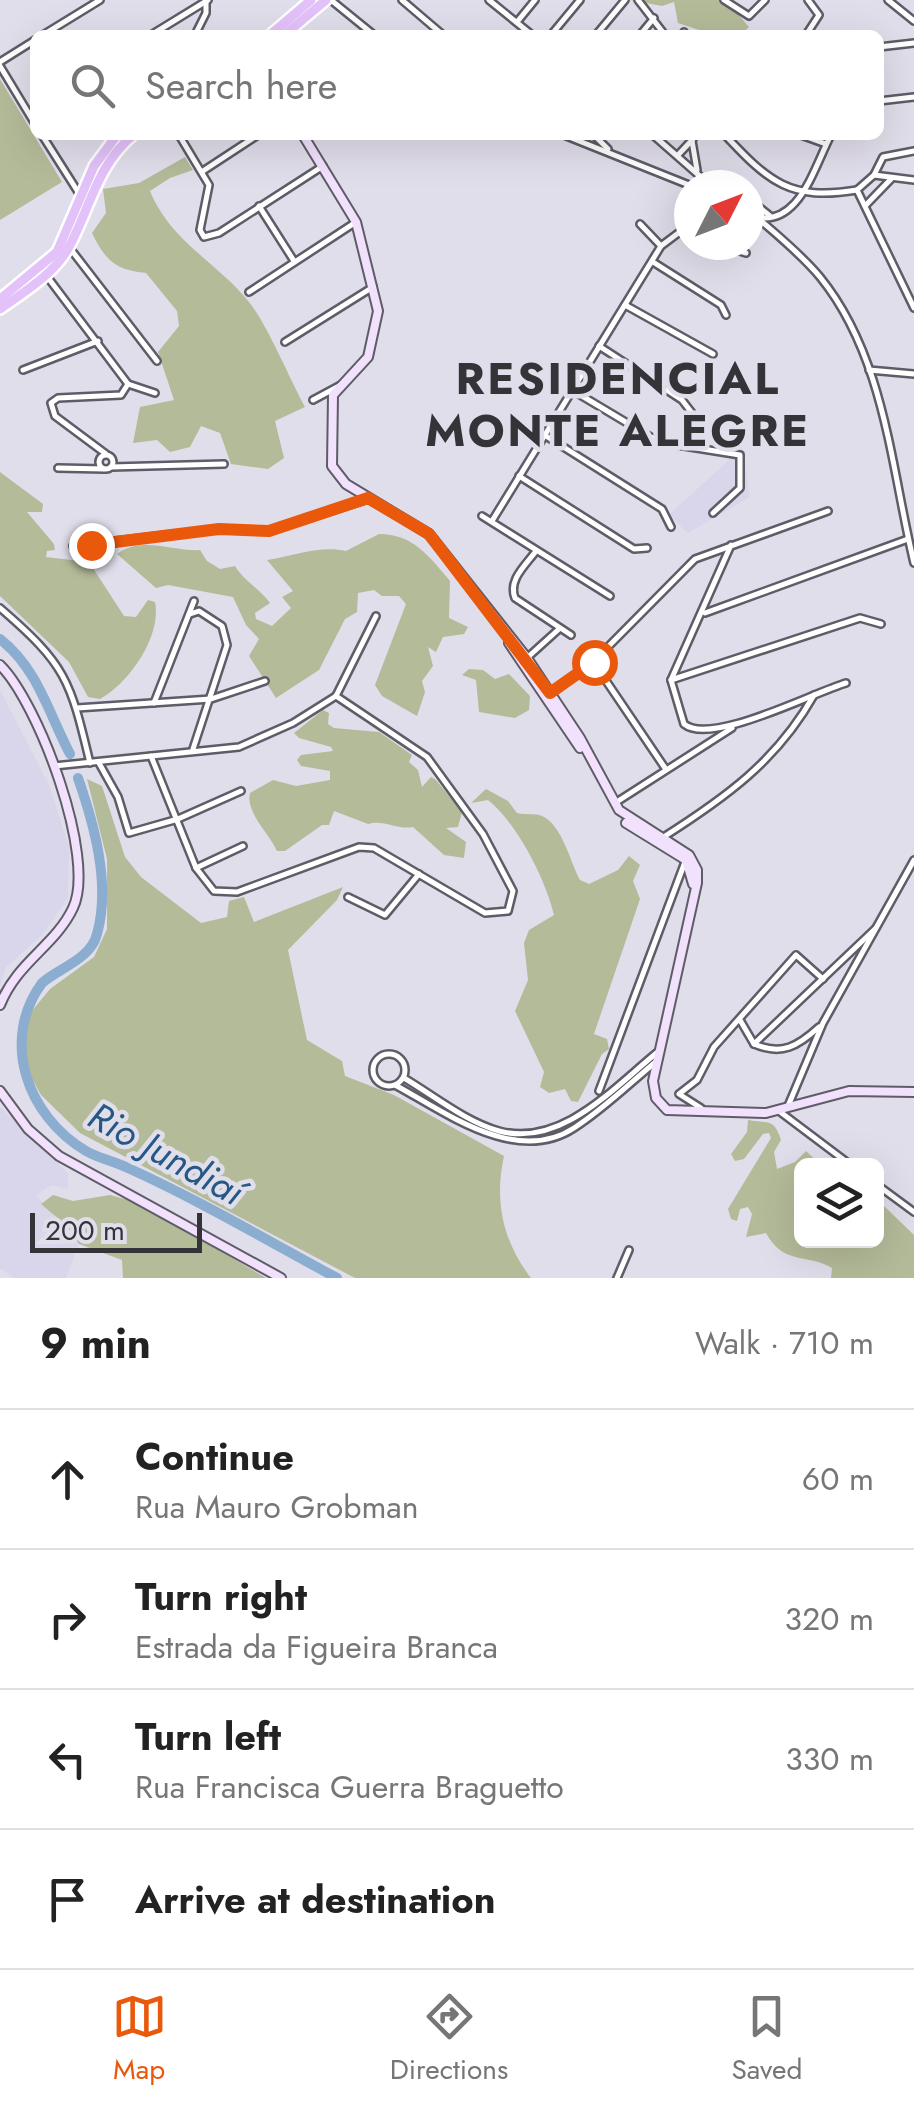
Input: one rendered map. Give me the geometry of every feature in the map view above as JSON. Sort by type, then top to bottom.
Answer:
[{"type":"main road","points":[[281,30],[311,0]]},
{"type":"main road","points":[[283,30],[329,0]]},
{"type":"main road","points":[[0,309],[46,275],[70,247],[94,166],[113,140]]},
{"type":"main road","points":[[0,299],[57,252],[84,199],[129,140]]},
{"type":"main road","points":[[306,140],[356,222],[375,285],[378,311],[374,344],[368,357],[340,385],[330,406],[332,466],[346,484],[429,534],[525,661],[614,804],[626,818],[688,858],[697,870],[653,1088],[658,1103],[667,1110],[783,1110],[849,1092],[914,1092]]},
{"type":"main road","points":[[0,665],[24,700],[53,766],[78,842],[79,889],[73,908],[16,973],[0,1005]]},
{"type":"main road","points":[[548,695],[620,819],[688,858]]},
{"type":"main road","points":[[0,1090],[28,1129],[59,1156],[281,1278]]},
{"type":"street","points":[[52,30],[100,0]]},
{"type":"street","points":[[159,30],[207,0]]},
{"type":"street","points":[[198,30],[207,0]]},
{"type":"street","points":[[329,0],[368,30]]},
{"type":"street","points":[[402,0],[438,30]]},
{"type":"street","points":[[491,0],[526,30]]},
{"type":"street","points":[[517,22],[535,0]]},
{"type":"street","points":[[554,30],[580,0]]},
{"type":"street","points":[[600,30],[625,0]]},
{"type":"street","points":[[638,0],[662,30]]},
{"type":"street","points":[[724,0],[748,16],[766,0]]},
{"type":"street","points":[[808,0],[819,15],[809,30]]},
{"type":"street","points":[[888,0],[914,21]]},
{"type":"street","points":[[186,14],[199,27]]},
{"type":"street","points":[[644,30],[654,18]]},
{"type":"street","points":[[884,46],[914,42]]},
{"type":"street","points":[[30,43],[0,64],[30,115]]},
{"type":"street","points":[[884,100],[914,97]]},
{"type":"street","points":[[45,140],[84,199]]},
{"type":"street","points":[[182,140],[209,185],[200,230],[204,237],[219,233],[323,166]]},
{"type":"street","points":[[203,171],[250,140]]},
{"type":"street","points":[[579,140],[674,179]]},
{"type":"street","points":[[599,140],[610,152]]},
{"type":"street","points":[[659,140],[696,170]]},
{"type":"street","points":[[678,156],[690,140]]},
{"type":"street","points":[[693,140],[698,170]]},
{"type":"street","points":[[730,140],[765,178],[802,194],[857,190],[874,175],[884,157]]},
{"type":"street","points":[[814,140],[826,144]]},
{"type":"street","points":[[764,217],[788,210],[802,194],[828,140]]},
{"type":"street","points":[[878,149],[884,157]]},
{"type":"street","points":[[884,157],[914,152]]},
{"type":"street","points":[[874,175],[914,180]]},
{"type":"street","points":[[865,206],[892,178]]},
{"type":"street","points":[[857,190],[914,308]]},
{"type":"street","points":[[258,206],[294,261]]},
{"type":"street","points":[[764,211],[770,216]]},
{"type":"street","points":[[248,292],[356,222]]},
{"type":"street","points":[[640,224],[661,246]]},
{"type":"street","points":[[764,224],[824,281],[869,370],[897,469],[914,563]]},
{"type":"street","points":[[492,521],[661,246],[674,236]]},
{"type":"street","points":[[70,247],[158,361]]},
{"type":"street","points":[[652,262],[721,306],[726,315]]},
{"type":"street","points":[[46,275],[128,384],[155,392]]},
{"type":"street","points":[[285,342],[375,285]]},
{"type":"street","points":[[625,304],[713,354]]},
{"type":"street","points":[[23,370],[98,342]]},
{"type":"street","points":[[599,346],[682,400],[692,413]]},
{"type":"street","points":[[869,370],[914,374]]},
{"type":"street","points":[[107,468],[113,460],[55,416],[51,403],[58,398],[120,394],[128,384]]},
{"type":"street","points":[[313,400],[340,385]]},
{"type":"street","points":[[572,390],[670,445],[740,455],[740,488],[713,513]]},
{"type":"street","points":[[546,435],[662,509],[671,527]]},
{"type":"street","points":[[92,444],[107,468]]},
{"type":"street","points":[[89,469],[106,454]]},
{"type":"street","points":[[58,468],[224,464]]},
{"type":"street","points":[[519,476],[634,548],[647,548]]},
{"type":"street","points":[[73,546],[219,529],[269,531],[368,498]]},
{"type":"street","points":[[548,695],[594,662],[695,559],[828,511]]},
{"type":"street","points":[[482,516],[610,596]]},
{"type":"street","points":[[703,614],[908,539]]},
{"type":"street","points":[[730,545],[671,680],[673,698],[688,728],[734,726]]},
{"type":"street","points":[[536,550],[512,583],[512,592],[571,636]]},
{"type":"street","points":[[154,703],[194,601]]},
{"type":"street","points":[[708,602],[721,608]]},
{"type":"street","points":[[0,608],[55,660],[77,708],[95,763],[118,797],[130,833],[178,819],[240,791]]},
{"type":"street","points":[[190,614],[203,613],[224,631],[228,651],[192,750]]},
{"type":"street","points":[[53,766],[239,747],[293,723],[336,696],[376,616]]},
{"type":"street","points":[[671,680],[860,618],[881,624]]},
{"type":"street","points":[[525,661],[560,629]]},
{"type":"street","points":[[594,662],[665,768]]},
{"type":"street","points":[[77,708],[211,699],[266,681]]},
{"type":"street","points":[[614,804],[734,726],[846,683]]},
{"type":"street","points":[[662,838],[739,788],[793,731],[815,693]]},
{"type":"street","points":[[151,756],[196,868],[214,890],[237,892],[358,846],[374,848],[494,916],[508,910],[514,902],[513,891],[482,834],[427,757],[336,696]]},
{"type":"street","points":[[196,868],[243,846]]},
{"type":"street","points":[[600,1091],[688,858]]},
{"type":"street","points":[[842,1158],[783,1110],[824,1023],[914,860]]},
{"type":"street","points":[[348,897],[385,915],[419,874]]},
{"type":"street","points":[[754,1044],[881,923]]},
{"type":"street","points":[[709,1112],[678,1094],[697,1080],[714,1046],[796,955],[823,979]]},
{"type":"street","points":[[740,1020],[754,1044],[785,1050],[824,1023]]},
{"type":"street","points":[[395,1086],[404,1078],[406,1068],[397,1056],[378,1058],[374,1076],[385,1086],[395,1086],[494,1136],[570,1131],[659,1056]]},
{"type":"street","points":[[404,1078],[501,1132],[540,1134],[566,1124],[659,1056]]},
{"type":"street","points":[[884,1190],[914,1212]]},
{"type":"street","points":[[616,1278],[629,1250]]},
{"type":"shaded area","points":[[742,448],[750,497],[688,533],[669,515]]},
{"type":"shaded area","points":[[0,690],[49,785],[69,847],[68,898],[42,935],[6,967],[0,986]]},
{"type":"shaded area","points":[[0,1107],[68,1173],[68,1189],[52,1185],[36,1195],[79,1244],[66,1278],[14,1278],[0,1268]]},
{"type":"green space","points":[[630,0],[726,0],[749,27],[699,30],[678,23],[674,2],[662,6]]},
{"type":"green space","points":[[0,79],[30,129],[30,140],[37,140],[62,182],[0,220]]},
{"type":"green space","points":[[185,157],[193,170],[150,191],[182,238],[249,302],[305,407],[275,421],[284,458],[268,469],[231,464],[220,433],[201,426],[190,447],[170,452],[157,440],[133,443],[140,407],[174,400],[158,352],[179,326],[177,311],[146,273],[112,262],[92,233],[106,213],[103,189],[139,183]]},
{"type":"green space","points":[[0,472],[43,504],[42,512],[27,512],[54,544],[55,550],[47,551],[46,557],[89,562],[124,616],[136,617],[148,600],[155,602],[153,629],[141,657],[122,682],[100,699],[88,697],[69,662],[0,596]]},
{"type":"green space","points":[[379,534],[411,542],[427,555],[450,581],[449,618],[468,627],[464,634],[443,637],[436,652],[428,647],[433,666],[422,681],[425,692],[417,716],[382,696],[375,685],[406,604],[399,596],[382,596],[374,590],[358,593],[357,612],[345,619],[319,670],[276,698],[249,656],[259,639],[246,625],[233,597],[168,585],[156,588],[117,554],[136,546],[200,550],[207,561],[220,569],[235,566],[270,603],[255,613],[256,619],[272,626],[291,608],[282,597],[293,591],[267,560],[316,550],[346,551]]},
{"type":"green space","points":[[469,669],[483,670],[495,679],[509,674],[530,696],[529,710],[515,718],[479,712],[476,680],[462,675]]},
{"type":"green space","points":[[323,710],[329,713],[328,724],[334,728],[379,732],[412,755],[409,762],[418,770],[422,787],[431,777],[436,780],[462,812],[458,827],[446,828],[466,842],[464,858],[444,855],[413,827],[368,824],[334,811],[329,825],[322,825],[285,851],[277,851],[254,815],[250,793],[273,780],[296,786],[330,780],[330,771],[301,766],[297,760],[301,755],[333,751],[331,747],[294,733]]},
{"type":"green space","points":[[87,779],[102,786],[125,857],[141,877],[201,923],[227,917],[229,901],[244,897],[254,922],[343,887],[337,900],[288,950],[307,1040],[342,1061],[345,1076],[394,1095],[504,1156],[500,1189],[503,1220],[514,1250],[531,1278],[355,1278],[80,1133],[41,1095],[24,1064],[23,1045],[31,1012],[50,989],[94,957],[107,929],[107,859]]},
{"type":"green space","points":[[486,789],[508,801],[517,813],[549,820],[580,880],[589,884],[618,870],[629,856],[640,865],[633,881],[640,899],[594,1034],[607,1039],[609,1049],[602,1054],[578,1102],[571,1101],[565,1089],[549,1093],[540,1087],[544,1072],[515,1011],[528,980],[524,943],[529,930],[554,915],[520,837],[488,800],[471,803]]},
{"type":"green space","points":[[748,1120],[769,1123],[781,1140],[774,1152],[777,1169],[794,1162],[794,1248],[884,1248],[884,1206],[914,1235],[914,1278],[831,1278],[832,1268],[788,1255],[766,1233],[746,1237],[752,1214],[748,1207],[740,1209],[737,1221],[731,1219],[728,1209],[771,1138],[769,1133],[763,1134],[744,1159],[735,1161],[731,1154],[747,1132]]},
{"type":"green space","points":[[53,1195],[73,1201],[110,1195],[139,1203],[266,1278],[123,1278],[122,1260],[79,1244],[67,1226],[41,1204]]},
{"type":"waterway","name":"Rio Jundiaí","points":[[0,639],[33,677],[70,754]]},
{"type":"waterway","name":"Rio Jundiaí","points":[[78,778],[99,854],[101,915],[94,943],[42,983],[29,1005],[22,1052],[35,1097],[48,1118],[86,1151],[181,1193],[337,1278]]},
{"type":"district","name":"RESIDENCIAL MONTE ALEGRE","points":[[618,404]]},
{"type":"route","points":[[91,545],[219,529],[276,530],[368,498],[414,521],[429,534],[550,693],[594,662]]}]
